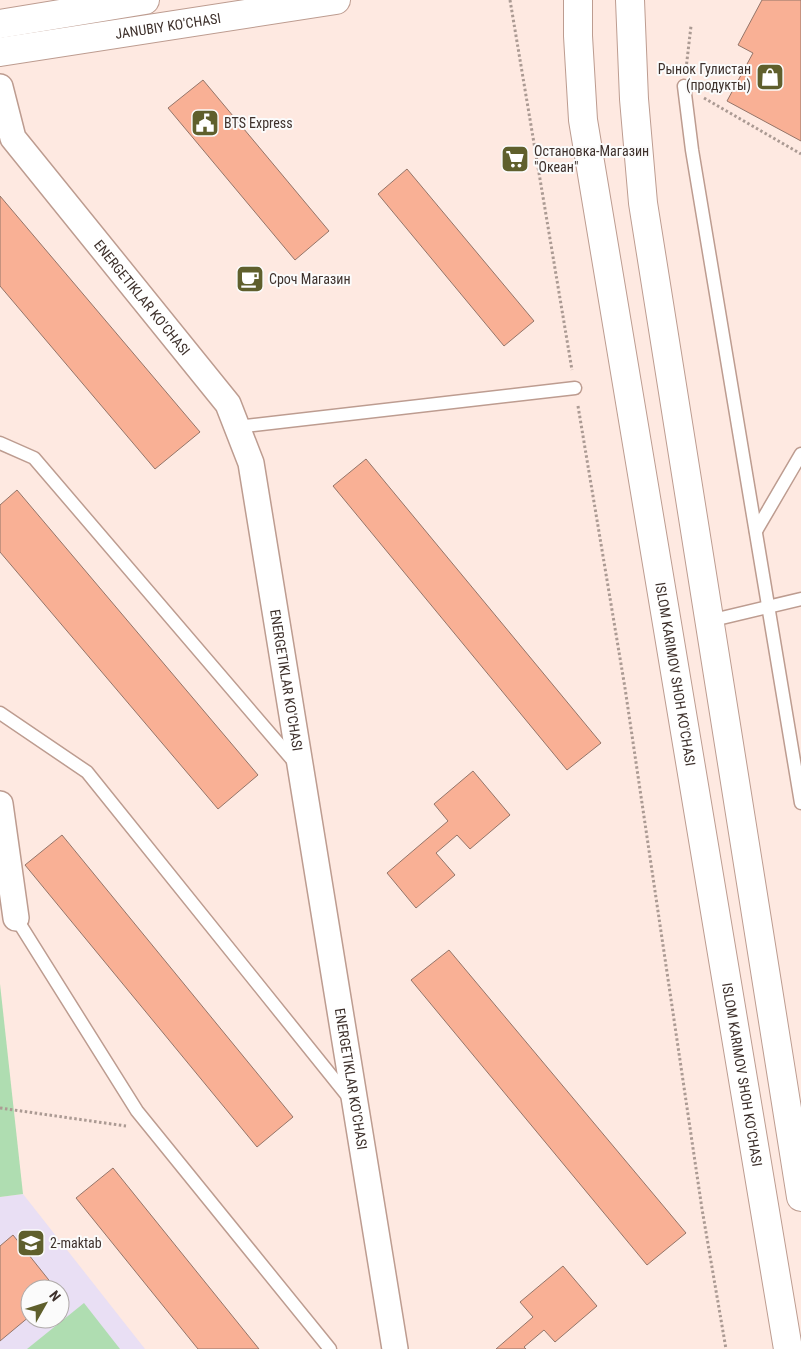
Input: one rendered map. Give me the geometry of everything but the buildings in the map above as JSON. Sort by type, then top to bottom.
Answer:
[{"type":"main road","points":[[0,24],[145,0]]},
{"type":"main road","name":"JANUBIY KO'CHASI","points":[[0,52],[336,0]]},
{"type":"main road","name":"ISLOM KARIMOV SHOH KO'CHASI","points":[[578,0],[583,120],[788,1349]]},
{"type":"main road","points":[[630,0],[634,99],[642,203],[801,1196]]},
{"type":"street","name":"ENERGETIKLAR KO'CHASI","points":[[0,87],[13,138],[228,404],[251,463],[395,1349]]},
{"type":"street","points":[[0,804],[16,918]]},
{"type":"lane","points":[[684,86],[692,150],[801,803]]},
{"type":"lane","points":[[237,427],[575,388]]},
{"type":"lane","points":[[0,443],[34,458],[301,770]]},
{"type":"lane","points":[[756,531],[801,454]]},
{"type":"lane","points":[[709,621],[801,599]]},
{"type":"lane","points":[[0,713],[88,772],[355,1106]]},
{"type":"lane","points":[[16,918],[137,1111],[330,1349]]},
{"type":"path","points":[[510,0],[624,678],[702,1209],[726,1349]]},
{"type":"path","points":[[691,26],[684,86],[801,154]]},
{"type":"path","points":[[0,1108],[152,1129]]},
{"type":"shaded area","name":"2-maktab","points":[[23,1194],[145,1349],[0,1349],[0,1197]]},
{"type":"green space","points":[[0,984],[23,1194],[0,1197]]},
{"type":"green space","points":[[84,1303],[120,1349],[27,1349],[52,1329],[70,1329],[70,1314]]},
{"type":"place","name":"Рынок Гулистан (продукты)","points":[[770,77]]},
{"type":"place","name":"BTS Express","points":[[205,123]]},
{"type":"place","name":"Остановка-Магазин \"Океан\"","points":[[515,159]]},
{"type":"place","name":"Сроч Магазин","points":[[250,279]]},
{"type":"place","name":"2-maktab","points":[[31,1243]]}]
